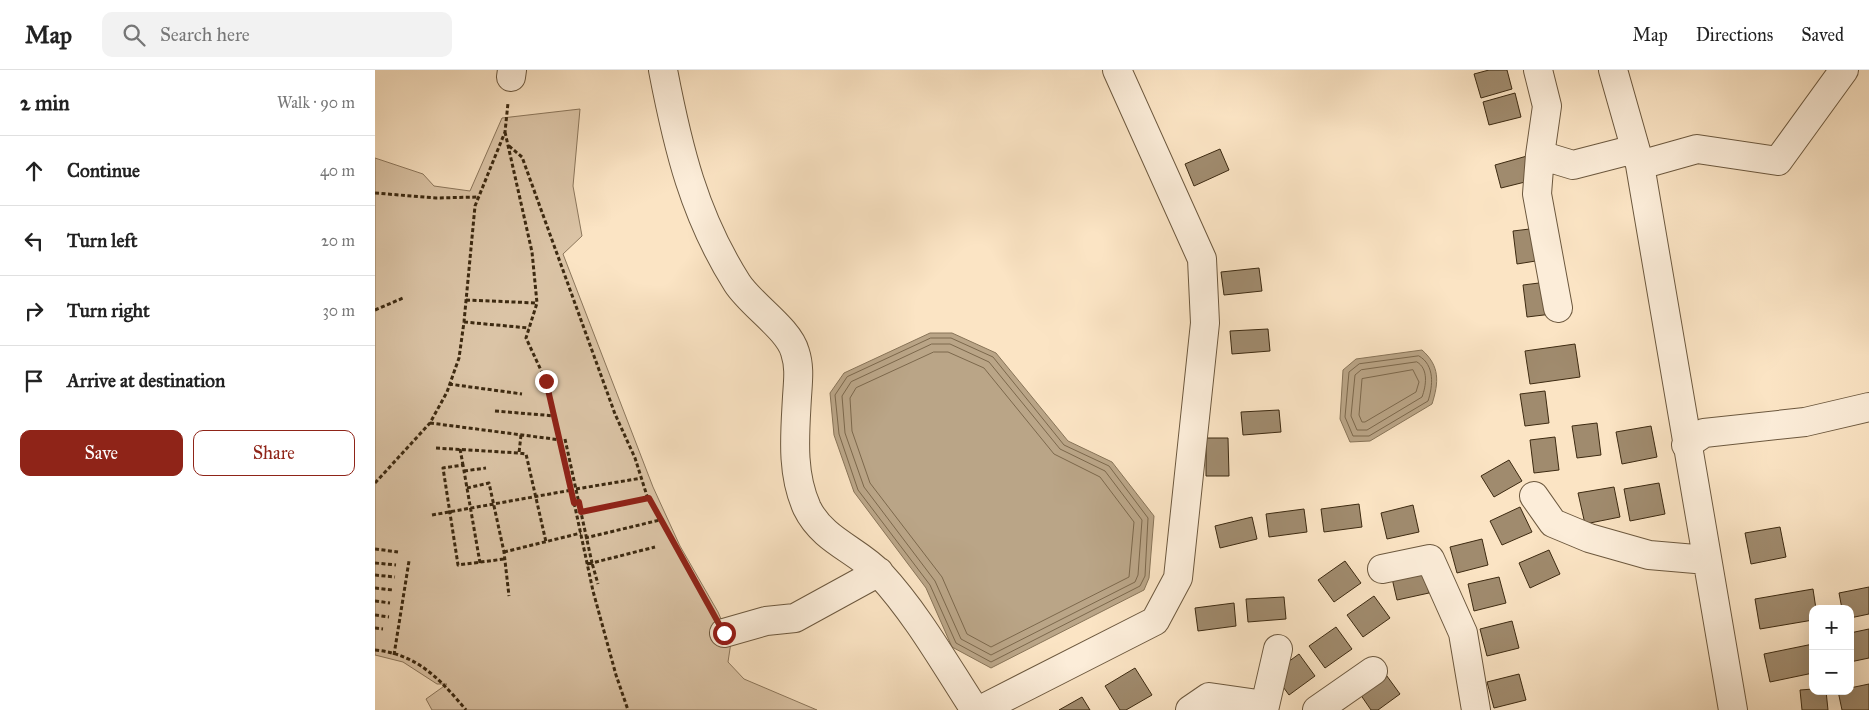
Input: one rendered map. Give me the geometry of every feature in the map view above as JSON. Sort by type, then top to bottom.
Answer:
[{"type":"street","points":[[663,70],[687,176],[716,250],[744,295],[788,338],[795,350],[799,379],[795,465],[808,509],[825,532],[879,572],[924,631],[975,710]]},
{"type":"street","points":[[980,710],[1155,621],[1178,578],[1205,324],[1202,259],[1117,70]]},
{"type":"street","points":[[1538,70],[1547,106],[1537,194],[1558,308]]},
{"type":"street","points":[[1613,70],[1637,157],[1733,710]]},
{"type":"street","points":[[1540,155],[1573,165],[1697,149],[1778,161],[1844,70]]},
{"type":"street","points":[[1687,445],[1704,433],[1805,422],[1869,407]]},
{"type":"street","points":[[1535,496],[1553,523],[1589,538],[1649,554],[1707,560]]},
{"type":"street","points":[[1382,569],[1429,559],[1463,633],[1476,710]]},
{"type":"street","points":[[724,633],[766,621],[795,618],[879,572]]},
{"type":"street","points":[[1190,710],[1209,698],[1264,707],[1278,649]]},
{"type":"street","points":[[1317,710],[1373,671]]},
{"type":"path","points":[[375,483],[430,423],[459,358],[475,206],[505,132],[511,74]]},
{"type":"path","points":[[505,132],[532,252],[537,303],[525,338],[546,381],[572,490],[581,512],[598,584]]},
{"type":"path","points":[[509,146],[522,157],[549,236],[649,498],[724,633]]},
{"type":"path","points":[[375,193],[436,198],[479,197]]},
{"type":"path","points":[[375,310],[403,298]]},
{"type":"path","points":[[466,300],[537,303]]},
{"type":"path","points":[[464,322],[529,328]]},
{"type":"path","points":[[449,384],[522,394]]},
{"type":"path","points":[[495,411],[555,416]]},
{"type":"path","points":[[430,423],[561,440]]},
{"type":"path","points":[[519,453],[521,435]]},
{"type":"path","points":[[565,439],[577,489],[577,503],[587,564],[613,666],[628,710]]},
{"type":"path","points":[[436,448],[526,454],[546,542]]},
{"type":"path","points":[[461,449],[480,563]]},
{"type":"path","points":[[463,465],[443,468],[458,565],[504,559]]},
{"type":"path","points":[[464,471],[486,468]]},
{"type":"path","points":[[577,489],[641,478]]},
{"type":"path","points":[[467,488],[489,483],[504,552],[509,596]]},
{"type":"path","points":[[432,515],[572,490]]},
{"type":"path","points":[[581,512],[649,498]]},
{"type":"path","points":[[582,539],[660,520]]},
{"type":"path","points":[[504,552],[581,533]]},
{"type":"path","points":[[587,564],[655,547]]},
{"type":"path","points":[[375,550],[398,552]]},
{"type":"path","points":[[394,655],[409,561]]},
{"type":"path","points":[[375,563],[396,565]]},
{"type":"path","points":[[375,575],[395,577]]},
{"type":"path","points":[[375,588],[393,590]]},
{"type":"path","points":[[375,601],[390,603]]},
{"type":"path","points":[[375,616],[389,617]]},
{"type":"path","points":[[375,628],[383,629]]},
{"type":"path","points":[[375,650],[415,662],[441,680],[465,710]]},
{"type":"shaded area","points":[[580,109],[573,186],[582,236],[563,254],[653,487],[680,546],[718,612],[731,642],[728,662],[744,679],[817,710],[432,710],[426,699],[447,684],[437,684],[403,662],[375,655],[375,158],[423,174],[434,186],[470,191],[502,118]]},
{"type":"water","points":[[930,333],[952,333],[996,353],[1068,441],[1112,462],[1154,516],[1149,578],[1144,590],[991,668],[952,647],[926,588],[854,492],[834,435],[830,393],[844,373]]},
{"type":"water","points":[[1422,350],[1435,368],[1437,381],[1432,404],[1370,441],[1350,442],[1340,419],[1343,370],[1356,359]]},
{"type":"building","points":[[1489,70],[1507,70],[1512,89],[1481,98],[1474,74]]},
{"type":"building","points":[[1515,93],[1521,117],[1489,125],[1483,102]]},
{"type":"building","points":[[1220,149],[1229,170],[1194,186],[1185,164]]},
{"type":"building","points":[[1527,156],[1533,180],[1501,188],[1495,165]]},
{"type":"building","points":[[1538,228],[1542,260],[1517,264],[1513,231]]},
{"type":"building","points":[[1259,268],[1262,291],[1224,295],[1221,272]]},
{"type":"building","points":[[1547,282],[1552,314],[1527,317],[1523,285]]},
{"type":"building","points":[[1268,329],[1270,351],[1232,354],[1230,331]]},
{"type":"building","points":[[1575,344],[1580,377],[1530,384],[1525,351]]},
{"type":"building","points":[[1545,391],[1549,423],[1525,426],[1520,394]]},
{"type":"building","points":[[1279,410],[1281,432],[1243,435],[1241,412]]},
{"type":"building","points":[[1597,423],[1601,455],[1577,458],[1572,426]]},
{"type":"building","points":[[1651,426],[1657,457],[1622,464],[1616,432]]},
{"type":"building","points":[[1555,437],[1559,470],[1534,473],[1530,440]]},
{"type":"building","points":[[1206,438],[1228,438],[1229,476],[1206,476]]},
{"type":"building","points":[[1509,460],[1522,481],[1494,497],[1481,476]]},
{"type":"building","points":[[1659,483],[1665,514],[1630,521],[1624,489]]},
{"type":"building","points":[[1614,487],[1620,517],[1585,524],[1578,493]]},
{"type":"building","points":[[1359,504],[1362,527],[1324,532],[1321,509]]},
{"type":"building","points":[[1413,505],[1419,532],[1387,539],[1381,513]]},
{"type":"building","points":[[1520,507],[1532,532],[1502,545],[1490,521]]},
{"type":"building","points":[[1304,509],[1307,532],[1269,537],[1266,514]]},
{"type":"building","points":[[1252,517],[1257,539],[1220,548],[1215,526]]},
{"type":"building","points":[[1780,527],[1786,557],[1751,564],[1745,533]]},
{"type":"building","points":[[1482,539],[1488,565],[1457,573],[1450,547]]},
{"type":"building","points":[[1549,550],[1560,574],[1530,588],[1519,563]]},
{"type":"building","points":[[1345,561],[1361,583],[1334,602],[1318,580]]},
{"type":"building","points":[[1423,567],[1429,593],[1397,600],[1391,574]]},
{"type":"building","points":[[1499,577],[1506,603],[1474,611],[1468,584]]},
{"type":"building","points":[[1869,587],[1869,614],[1854,617],[1854,605],[1841,605],[1839,593]]},
{"type":"building","points":[[1813,589],[1815,605],[1809,605],[1809,621],[1760,629],[1755,599]]},
{"type":"building","points":[[1374,596],[1390,618],[1363,637],[1347,615]]},
{"type":"building","points":[[1284,597],[1286,619],[1248,622],[1246,599]]},
{"type":"building","points":[[1234,603],[1236,626],[1198,631],[1195,608]]},
{"type":"building","points":[[1512,621],[1519,648],[1487,656],[1480,629]]},
{"type":"building","points":[[1336,627],[1352,649],[1325,668],[1309,646]]},
{"type":"building","points":[[1869,629],[1869,658],[1854,661],[1854,632]]},
{"type":"building","points":[[1809,645],[1809,674],[1770,682],[1764,654]]},
{"type":"building","points":[[1299,654],[1315,676],[1289,695],[1273,673]]},
{"type":"building","points":[[1135,668],[1152,695],[1126,710],[1120,710],[1105,686]]},
{"type":"building","points":[[1384,672],[1400,694],[1378,710],[1371,710],[1358,691]]},
{"type":"building","points":[[1519,674],[1526,700],[1494,708],[1487,682]]},
{"type":"building","points":[[1869,684],[1869,710],[1842,710],[1839,695],[1854,695],[1854,687]]},
{"type":"building","points":[[1809,689],[1809,695],[1826,695],[1828,710],[1802,710],[1800,690]]},
{"type":"building","points":[[1082,697],[1090,710],[1059,710]]},
{"type":"route","points":[[546,381],[574,503],[579,502],[581,512],[649,498],[724,633]]}]
